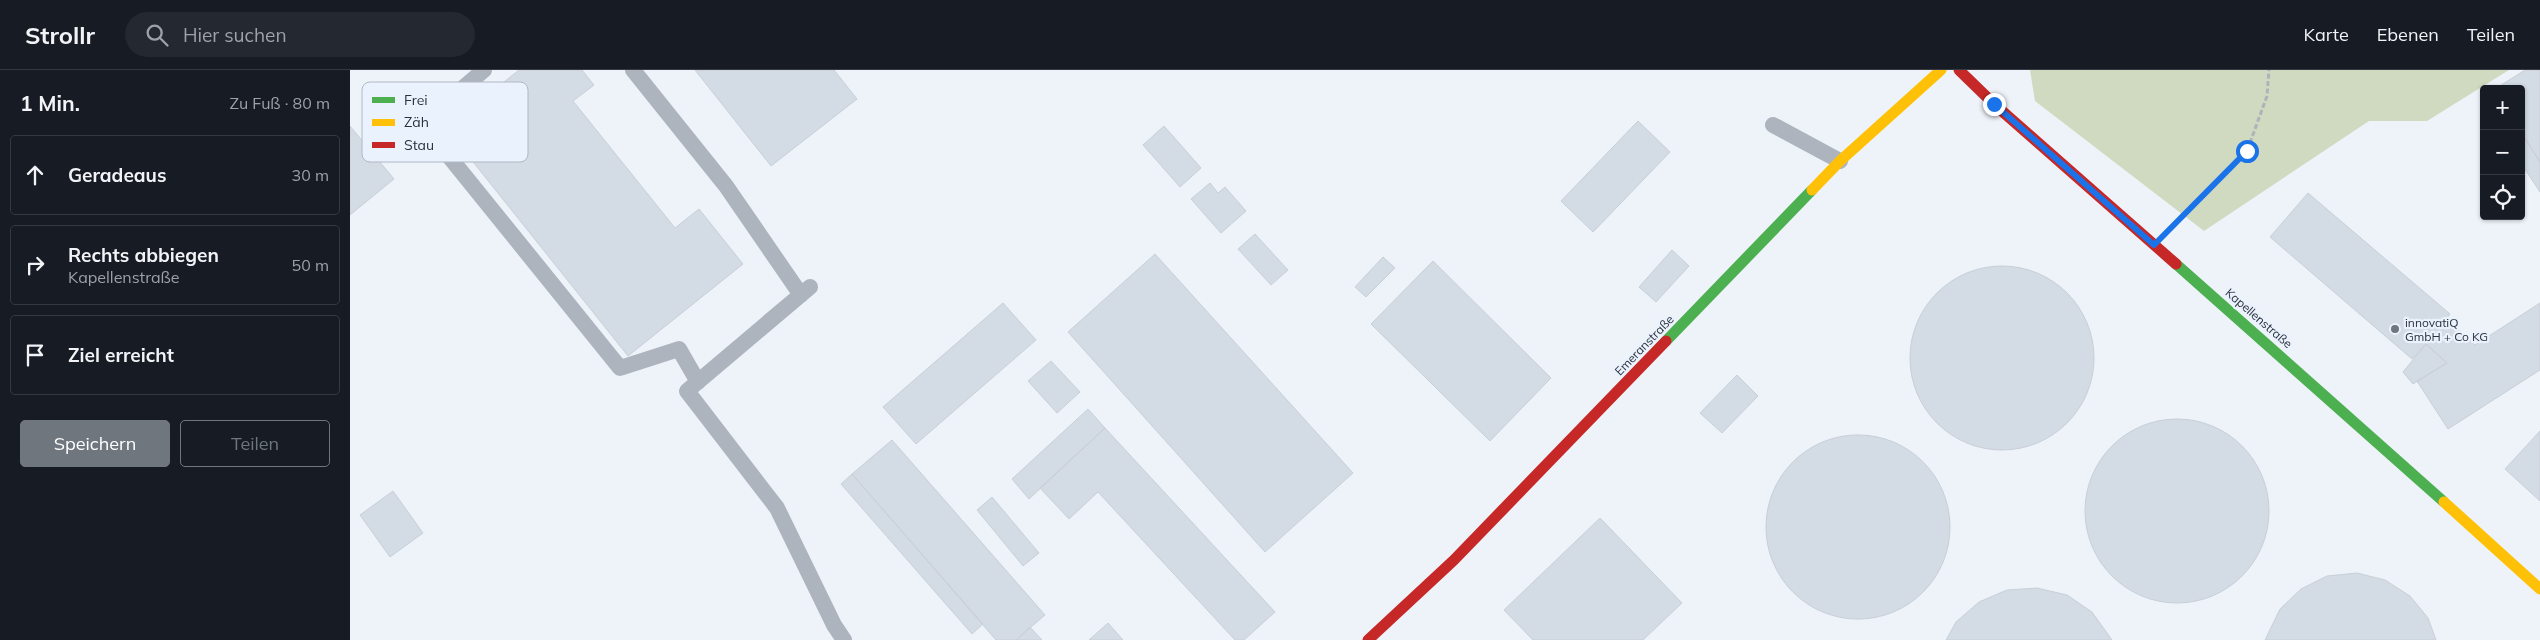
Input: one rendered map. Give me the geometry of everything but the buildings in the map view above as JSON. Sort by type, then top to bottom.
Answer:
[{"type":"street","name":"Emeranstraße","points":[[1368,640],[1454,560],[1840,161],[1941,70]]},
{"type":"street","name":"Kapellenstraße","points":[[1959,70],[2351,418],[2540,589]]},
{"type":"lane","points":[[470,82],[484,70]]},
{"type":"lane","points":[[633,70],[726,186],[806,291],[686,391],[777,508],[834,625],[844,640]]},
{"type":"lane","points":[[1773,125],[1840,161]]},
{"type":"lane","points":[[454,162],[620,368],[679,349],[698,382]]},
{"type":"path","points":[[2154,245],[2247,151],[2267,96],[2270,70]]},
{"type":"green space","points":[[2030,70],[2509,70],[2485,85],[2480,85],[2480,88],[2427,121],[2369,121],[2204,231],[2035,101]]},
{"type":"traffic: fast","points":[[1666,341],[1812,190]]},
{"type":"traffic: fast","points":[[2176,264],[2444,502]]},
{"type":"traffic: slow","points":[[1812,190],[1840,161],[1941,70]]},
{"type":"traffic: slow","points":[[2444,502],[2540,589]]},
{"type":"traffic: jam","points":[[1959,70],[1994,104],[2176,264]]},
{"type":"traffic: jam","points":[[1368,640],[1454,560],[1666,341]]},
{"type":"place","name":"innovatiQ GmbH + Co KG","points":[[2395,329]]},
{"type":"route","points":[[1994,104],[2154,245],[2247,151]]}]
